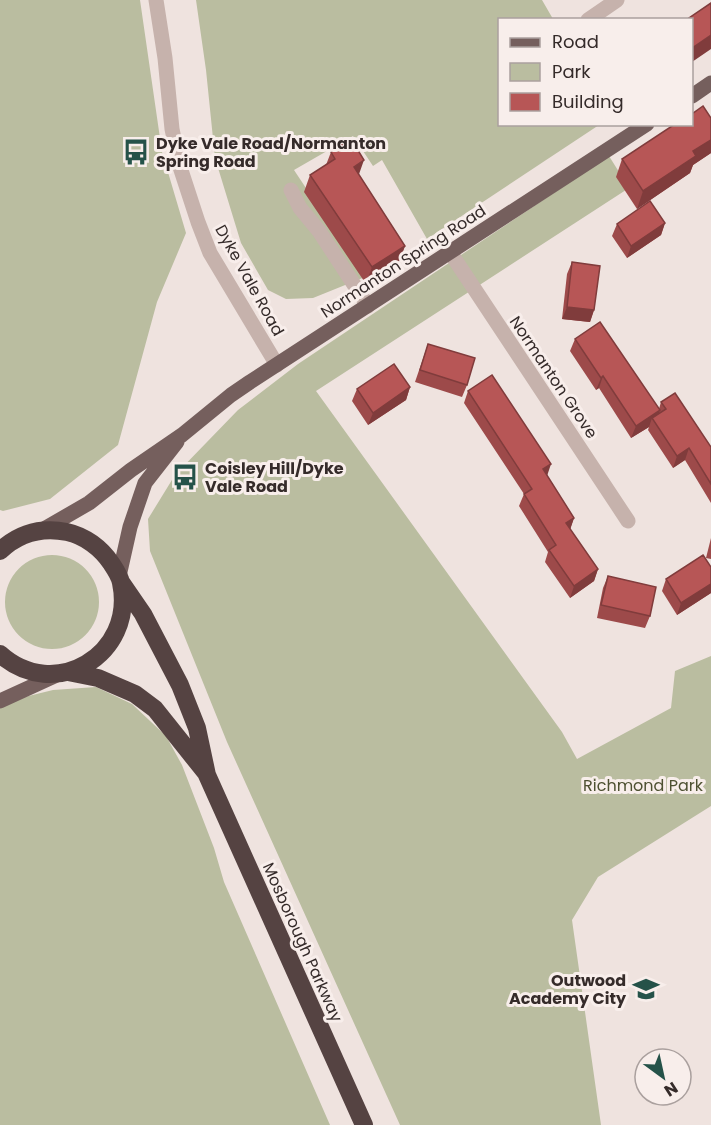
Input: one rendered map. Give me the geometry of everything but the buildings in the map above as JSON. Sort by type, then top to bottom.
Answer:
[{"type":"highway","points":[[0,551],[9,536],[44,529]]},
{"type":"highway","name":"Mosborough Parkway","points":[[44,529],[72,533],[87,540],[106,556],[143,614],[180,685],[198,728],[207,775],[364,1125]]},
{"type":"highway","points":[[63,673],[94,660],[111,642],[119,625],[122,608],[120,579]]},
{"type":"highway","name":"Mosborough Parkway","points":[[0,654],[15,665],[32,672],[44,675],[63,673],[98,678],[135,694],[155,709],[207,775]]},
{"type":"main road","name":"Normanton Spring Road","points":[[44,529],[89,503],[131,470],[182,435],[231,395],[644,126]]},
{"type":"main road","name":"Normanton Spring Road","points":[[120,579],[130,527],[145,483],[182,435]]},
{"type":"main road","points":[[0,701],[63,673]]},
{"type":"street","name":"Dyke Vale Road","points":[[156,0],[172,129],[180,167],[198,222],[210,253],[277,365]]},
{"type":"street","points":[[591,18],[617,0]]},
{"type":"street","points":[[291,190],[300,208],[319,231],[368,306]]},
{"type":"street","name":"Normanton Grove","points":[[450,252],[628,521]]},
{"type":"green space","points":[[0,0],[140,0],[162,152],[186,233],[157,302],[118,445],[50,499],[3,511],[0,510]]},
{"type":"green space","points":[[196,0],[542,0],[552,18],[498,18],[498,126],[597,126],[427,239],[382,160],[373,166],[353,136],[294,170],[365,277],[313,298],[286,299],[268,290],[241,243],[215,158]]},
{"type":"green space","name":"Richmond Park","points":[[609,156],[629,188],[316,391],[562,732],[577,759],[671,708],[675,671],[711,656],[711,806],[598,877],[572,920],[601,1125],[400,1125],[227,742],[150,551],[148,519],[175,475],[238,410],[298,364]]},
{"type":"green space","points":[[52,555],[70,558],[85,569],[96,584],[99,602],[96,620],[85,635],[70,646],[52,649],[34,646],[19,635],[8,620],[5,602],[8,584],[19,569],[34,558]]},
{"type":"green space","points":[[96,687],[132,704],[166,736],[182,765],[214,848],[224,882],[330,1125],[0,1125],[0,703],[53,690]]},
{"type":"place","name":"Dyke Vale Road/Normanton Spring Road","points":[[136,152]]},
{"type":"place","name":"Coisley Hill/Dyke Vale Road","points":[[185,477]]},
{"type":"place","name":"Outwood Academy City","points":[[646,989]]}]
